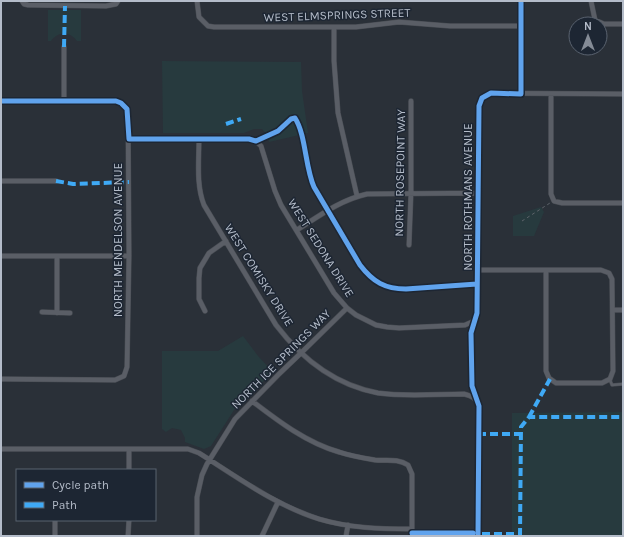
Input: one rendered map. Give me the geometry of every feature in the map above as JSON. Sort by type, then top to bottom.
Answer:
[{"type":"street","name":"WEST ELMSPRINGS STREET","points":[[197,1],[197,11],[202,22],[208,26],[214,27],[356,27],[399,22],[450,26],[521,26]]},
{"type":"street","points":[[521,1],[521,94],[623,94]]},
{"type":"street","points":[[590,1],[594,20],[604,24],[623,24]]},
{"type":"street","points":[[23,2],[33,6],[106,6],[117,3]]},
{"type":"street","points":[[334,27],[334,61],[338,113],[357,196]]},
{"type":"street","points":[[1,101],[64,101],[64,47]]},
{"type":"street","name":"NORTH ROTHMANS AVENUE","points":[[474,321],[477,313],[478,270],[479,106],[482,98],[491,93],[521,94]]},
{"type":"street","points":[[551,94],[551,194],[554,201],[562,203],[623,203]]},
{"type":"street","name":"NORTH MENDELSON AVENUE","points":[[1,379],[115,380],[124,376],[127,367],[129,256],[128,113],[124,106],[116,101],[64,101]]},
{"type":"street","name":"NORTH ROSEPOINT WAY","points":[[409,245],[411,193],[411,101]]},
{"type":"street","points":[[129,139],[199,139]]},
{"type":"street","name":"WEST SEDONA DRIVE","points":[[199,139],[249,139],[256,141],[261,146],[278,198],[334,293],[347,308],[366,321],[387,328],[465,325],[474,321]]},
{"type":"street","name":"WEST COMISKY DRIVE","points":[[199,139],[199,184],[200,195],[204,205],[276,325],[301,353],[328,374],[343,382],[362,389],[394,394],[464,394],[475,398],[478,406],[478,536]]},
{"type":"street","points":[[1,181],[56,181]]},
{"type":"street","points":[[297,230],[338,204],[357,196],[380,193],[478,193]]},
{"type":"street","points":[[205,311],[199,299],[200,268],[209,253],[226,240]]},
{"type":"street","points":[[1,256],[129,256]]},
{"type":"street","points":[[57,256],[57,313]]},
{"type":"street","points":[[478,270],[546,270],[580,270],[601,270],[609,273],[612,279],[613,310],[613,371],[610,379],[602,382],[556,383],[548,378],[546,371],[546,270]]},
{"type":"street","name":"NORTH ICE SPRINGS WAY","points":[[197,536],[197,497],[202,475],[235,418],[347,308]]},
{"type":"street","points":[[613,310],[623,310]]},
{"type":"street","points":[[42,312],[70,313]]},
{"type":"street","points":[[252,401],[303,437],[324,447],[358,457],[377,460],[399,460],[408,465],[412,474],[412,536]]},
{"type":"street","points":[[1,449],[129,450],[163,448],[191,450],[199,453],[278,502],[292,509],[320,519],[348,525],[379,529],[412,529]]},
{"type":"street","points":[[129,450],[129,469]]},
{"type":"street","points":[[262,536],[278,502]]},
{"type":"street","points":[[55,521],[55,536]]},
{"type":"street","points":[[128,521],[128,536]]},
{"type":"street","points":[[346,536],[348,525]]},
{"type":"lane","points":[[610,379],[612,385],[623,384]]},
{"type":"path","points":[[522,221],[554,201]]},
{"type":"green space","points":[[48,10],[81,10],[81,41],[77,41],[68,34],[60,34],[51,41],[48,41]]},
{"type":"green space","points":[[162,61],[301,62],[302,91],[308,133],[269,142],[267,135],[262,129],[254,129],[244,133],[163,133]]},
{"type":"green space","points":[[541,207],[544,212],[534,236],[513,236],[513,216]]},
{"type":"green space","points":[[243,336],[258,356],[273,372],[234,410],[211,446],[204,449],[185,442],[185,438],[181,430],[172,428],[166,432],[162,429],[162,351],[218,351]]},
{"type":"green space","points":[[623,412],[623,536],[512,536],[512,413]]},
{"type":"marked path","points":[[64,47],[65,6]]},
{"type":"marked path","points":[[226,124],[241,119]]},
{"type":"marked path","points":[[56,181],[73,184],[129,182]]},
{"type":"marked path","points":[[529,417],[550,379]]},
{"type":"marked path","points":[[520,536],[521,427],[529,417],[623,417]]},
{"type":"marked path","points":[[478,434],[521,434]]},
{"type":"marked path","points":[[482,534],[520,534]]},
{"type":"cycle path","points":[[478,536],[479,406],[472,386],[471,333],[477,313],[479,106],[482,98],[491,93],[521,94],[521,1]]},
{"type":"cycle path","points":[[1,101],[116,101],[121,103],[127,109],[129,139],[249,139],[256,141],[278,131],[291,119],[295,118],[299,125],[314,187],[360,265],[370,276],[386,286],[399,289],[477,284]]},
{"type":"cycle path","points":[[412,533],[473,533]]}]
